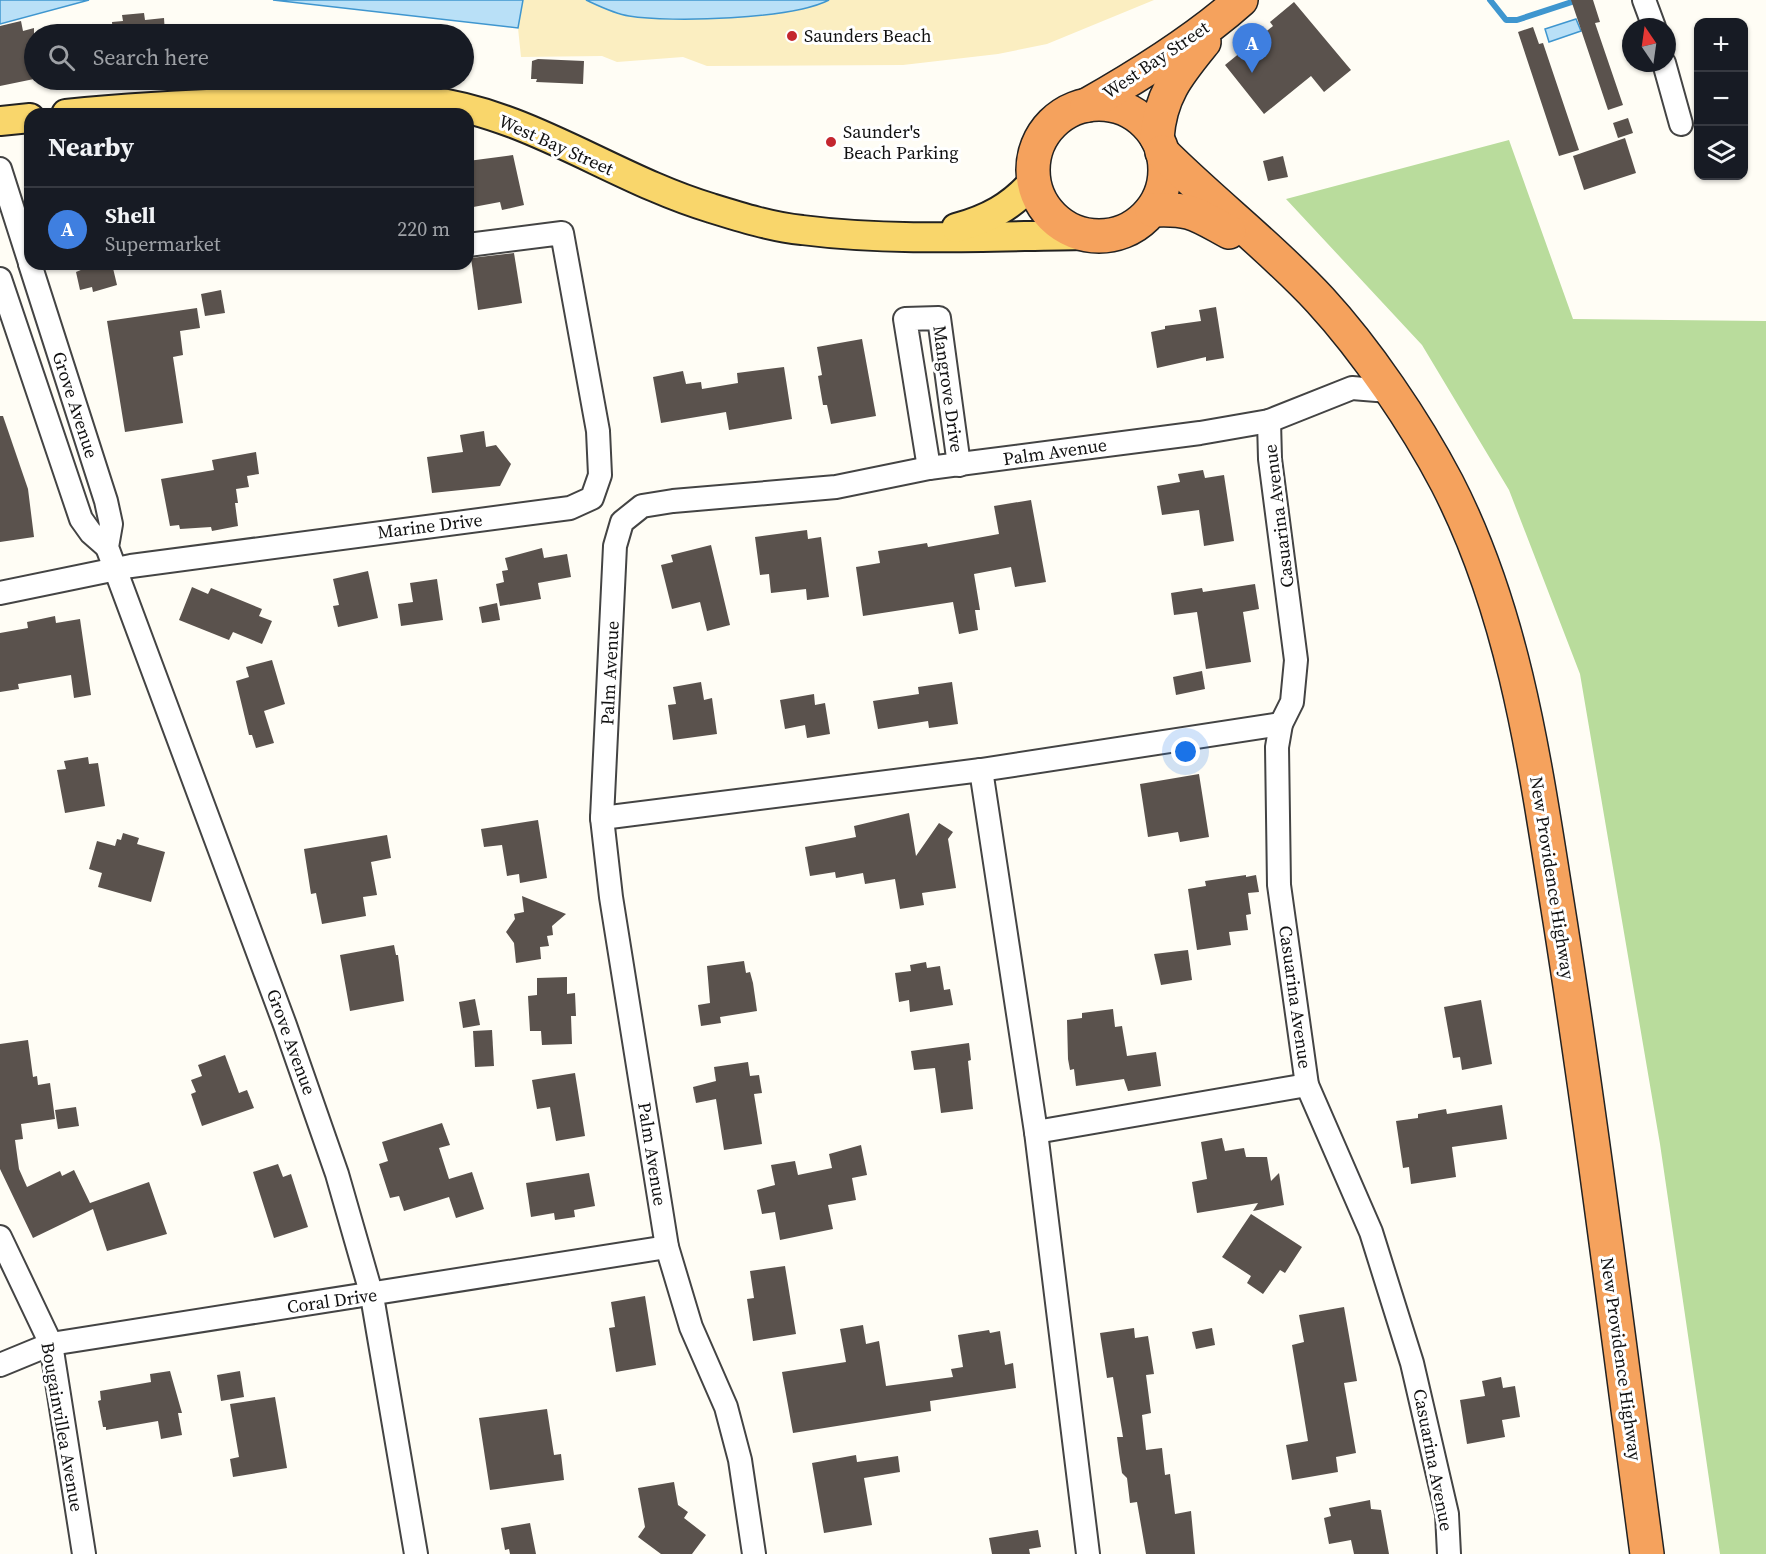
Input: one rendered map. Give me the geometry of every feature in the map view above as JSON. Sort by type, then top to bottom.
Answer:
[{"type":"highway","name":"West Bay Street","points":[[1233,7],[1175,78],[1165,96],[1158,117],[1165,176],[1152,210],[1136,225],[1115,235],[1085,235],[1057,222],[1046,210],[1033,182],[1035,151],[1047,129],[1067,113],[1087,105],[1131,80],[1233,7]]},
{"type":"highway","name":"West Bay Street","points":[[1087,105],[1107,105],[1127,111],[1139,118],[1160,145]]},
{"type":"highway","name":"New Providence Highway","points":[[1160,145],[1320,300],[1360,351],[1389,391],[1447,483],[1491,584],[1518,679],[1567,966],[1647,1554]]},
{"type":"highway","name":"New Providence Highway","points":[[1152,210],[1181,209],[1195,213],[1284,266]]},
{"type":"main road","name":"West Bay Street","points":[[121,108],[149,105],[367,99],[427,101],[461,108]]},
{"type":"main road","name":"West Bay Street","points":[[474,111],[532,130],[630,178],[712,209],[800,230],[864,235],[1085,235]]},
{"type":"main road","points":[[0,121],[24,119]]},
{"type":"main road","name":"West Bay Street","points":[[932,236],[980,221],[1006,208],[1033,182]]},
{"type":"street","points":[[1644,0],[1651,18]]},
{"type":"street","points":[[1667,72],[1681,124]]},
{"type":"street","name":"Grove Avenue","points":[[0,169],[24,244]]},
{"type":"street","name":"Marine Drive","points":[[0,593],[116,570],[570,507],[592,498],[600,475],[598,431],[562,233],[474,244]]},
{"type":"street","name":"Grove Avenue","points":[[32,270],[106,501],[111,524],[107,547]]},
{"type":"street","name":"Grove Avenue","points":[[0,279],[81,519],[91,533],[107,547],[116,570],[289,1036],[337,1174],[372,1296],[416,1554]]},
{"type":"street","name":"Mangrove Drive","points":[[929,468],[905,319],[939,318],[959,465]]},
{"type":"street","points":[[1352,388],[1360,351]]},
{"type":"street","name":"Palm Avenue","points":[[754,1554],[740,1460],[726,1407],[691,1327],[667,1247],[611,897],[602,818],[615,546],[622,522],[642,506],[673,501],[836,487],[929,468],[1269,421],[1352,388],[1389,391]]},
{"type":"street","name":"Casuarina Avenue","points":[[1269,421],[1270,459],[1296,660],[1292,702],[1281,724],[1276,776],[1279,885],[1307,1084],[1371,1232],[1412,1363],[1447,1514],[1449,1554]]},
{"type":"street","points":[[602,818],[981,770],[1281,724]]},
{"type":"street","points":[[981,770],[1036,1132],[1088,1554]]},
{"type":"street","points":[[1036,1132],[1307,1084]]},
{"type":"street","name":"Bougainvillea Avenue","points":[[0,1237],[51,1344],[84,1554]]},
{"type":"street","name":"Coral Drive","points":[[0,1365],[51,1344],[372,1296],[667,1247]]},
{"type":"green space","points":[[1509,140],[1573,319],[1766,321],[1766,1554],[1720,1554],[1660,1144],[1580,674],[1509,490],[1422,345],[1286,199]]},
{"type":"sand","name":"Saunders Beach","points":[[523,0],[586,0],[628,16],[695,19],[777,13],[829,0],[1154,0],[1047,44],[998,54],[903,65],[707,66],[683,57],[617,62],[602,56],[521,57],[518,28]]},
{"type":"water","points":[[0,0],[89,0],[0,24]]},
{"type":"water","points":[[273,0],[523,0],[518,28]]},
{"type":"water","points":[[586,0],[829,0],[788,12],[731,18],[673,19],[624,15]]},
{"type":"water","points":[[1576,19],[1581,31],[1549,42],[1545,29]]},
{"type":"building","points":[[1571,0],[1593,0],[1600,22],[1595,23],[1623,105],[1608,110]]},
{"type":"building","points":[[1294,2],[1351,70],[1324,92],[1311,76],[1264,114],[1225,65],[1273,26],[1270,22]]},
{"type":"building","points":[[144,13],[145,20],[164,18],[164,24],[112,24],[112,22],[123,21],[122,15]]},
{"type":"building","points":[[21,21],[24,31],[24,81],[0,86],[0,26]]},
{"type":"building","points":[[1533,27],[1539,44],[1543,43],[1579,150],[1559,156],[1518,32]]},
{"type":"building","points":[[538,59],[584,61],[583,84],[536,82],[537,79],[531,79],[532,61]]},
{"type":"building","points":[[1628,118],[1633,133],[1618,138],[1613,123]]},
{"type":"building","points":[[1625,138],[1636,173],[1584,190],[1573,156]]},
{"type":"building","points":[[513,155],[524,205],[502,210],[500,202],[474,207],[474,160]]},
{"type":"building","points":[[1283,156],[1288,177],[1268,181],[1263,161]]},
{"type":"building","points":[[514,253],[522,303],[478,310],[473,270],[474,258]]},
{"type":"building","points":[[113,270],[117,285],[93,292],[92,287],[80,290],[76,272]]},
{"type":"building","points":[[221,290],[225,313],[205,316],[201,294]]},
{"type":"building","points":[[1216,307],[1224,358],[1206,361],[1206,357],[1157,368],[1151,332],[1165,329],[1165,326],[1201,321],[1199,310]]},
{"type":"building","points":[[197,308],[200,328],[180,331],[183,355],[173,357],[183,423],[125,432],[107,321]]},
{"type":"building","points":[[862,339],[876,416],[831,424],[827,405],[823,405],[818,376],[822,375],[817,347]]},
{"type":"building","points":[[784,367],[792,419],[729,430],[726,412],[661,423],[653,377],[683,371],[686,384],[701,382],[702,389],[738,383],[737,373]]},
{"type":"building","points":[[0,416],[3,416],[28,489],[34,537],[0,542]]},
{"type":"building","points":[[484,431],[486,447],[496,445],[511,464],[500,486],[432,493],[427,457],[463,452],[460,435]]},
{"type":"building","points":[[256,452],[259,474],[247,476],[249,487],[236,489],[238,526],[212,531],[211,527],[180,529],[179,525],[170,526],[161,479],[214,470],[212,460]]},
{"type":"building","points":[[1203,470],[1205,478],[1224,475],[1234,541],[1204,546],[1199,510],[1162,515],[1157,486],[1180,482],[1178,474]]},
{"type":"building","points":[[1031,500],[1046,582],[1015,587],[1011,567],[974,574],[980,610],[975,610],[978,630],[959,634],[953,602],[863,616],[856,567],[880,563],[878,551],[927,543],[928,547],[999,534],[994,506]]},
{"type":"building","points":[[807,530],[808,539],[821,537],[829,597],[807,600],[806,589],[771,593],[769,574],[760,575],[755,537]]},
{"type":"building","points":[[711,545],[730,625],[707,631],[700,602],[672,609],[661,565],[673,562],[671,555]]},
{"type":"building","points":[[542,548],[544,558],[567,554],[571,577],[538,583],[541,599],[500,606],[496,584],[504,582],[502,571],[508,570],[505,558]]},
{"type":"building","points":[[368,571],[378,618],[338,627],[333,606],[339,605],[333,579]]},
{"type":"building","points":[[437,579],[443,620],[401,626],[398,604],[413,602],[410,583]]},
{"type":"building","points":[[1255,584],[1259,609],[1243,612],[1251,662],[1206,669],[1197,612],[1174,615],[1171,593],[1202,588],[1203,592]]},
{"type":"building","points":[[192,587],[208,594],[211,588],[262,609],[259,616],[272,621],[262,644],[233,632],[229,640],[179,620]]},
{"type":"building","points":[[497,603],[500,620],[482,623],[479,607]]},
{"type":"building","points":[[55,616],[56,623],[80,619],[91,695],[74,698],[71,675],[18,684],[19,689],[0,692],[0,633],[28,628],[27,622]]},
{"type":"building","points":[[272,660],[285,704],[264,711],[274,743],[256,748],[252,735],[249,735],[236,681],[249,677],[246,667]]},
{"type":"building","points":[[1202,671],[1205,689],[1176,695],[1173,677]]},
{"type":"building","points":[[701,682],[704,700],[712,698],[717,734],[673,740],[668,705],[676,704],[673,687]]},
{"type":"building","points":[[952,682],[958,724],[929,728],[928,721],[878,729],[873,701],[919,694],[918,687]]},
{"type":"building","points":[[814,694],[815,705],[825,703],[830,734],[807,738],[805,725],[785,729],[780,700]]},
{"type":"building","points":[[88,757],[89,764],[98,763],[105,806],[65,813],[57,770],[66,769],[64,761]]},
{"type":"building","points":[[1199,774],[1209,837],[1180,842],[1178,832],[1148,837],[1140,784]]},
{"type":"building","points":[[909,813],[916,856],[939,823],[953,832],[948,839],[956,888],[922,893],[924,905],[900,909],[895,879],[865,884],[863,873],[836,878],[835,872],[810,876],[805,847],[856,837],[854,826]]},
{"type":"building","points":[[538,820],[547,878],[520,883],[519,874],[507,876],[502,845],[484,847],[481,829]]},
{"type":"building","points":[[123,833],[139,838],[137,844],[165,852],[151,902],[98,887],[102,873],[89,869],[97,841],[115,846],[117,839],[121,840]]},
{"type":"building","points":[[387,835],[391,858],[371,862],[377,895],[363,897],[366,916],[322,924],[316,893],[311,894],[304,849]]},
{"type":"building","points":[[1246,875],[1246,877],[1256,875],[1259,892],[1248,893],[1251,914],[1246,915],[1248,930],[1229,932],[1231,945],[1197,950],[1188,889],[1206,886],[1205,881]]},
{"type":"building","points":[[522,896],[566,914],[552,926],[553,935],[547,936],[549,946],[540,947],[541,959],[516,963],[514,943],[506,932],[515,919],[514,914],[524,912]]},
{"type":"building","points":[[394,945],[396,955],[398,955],[404,1001],[350,1011],[340,955]]},
{"type":"building","points":[[1188,950],[1192,980],[1161,985],[1154,954]]},
{"type":"building","points":[[744,961],[746,973],[750,972],[753,983],[757,1011],[720,1017],[721,1023],[701,1026],[698,1005],[710,1003],[707,966]]},
{"type":"building","points":[[926,962],[927,968],[940,966],[944,990],[950,989],[953,1005],[910,1012],[909,1000],[899,1002],[895,973],[911,971],[910,965]]},
{"type":"building","points":[[567,977],[567,994],[575,993],[576,1016],[571,1016],[572,1044],[542,1045],[541,1031],[530,1031],[528,996],[537,995],[537,978]]},
{"type":"building","points":[[475,999],[480,1025],[463,1028],[459,1002]]},
{"type":"building","points":[[1481,1000],[1492,1064],[1462,1070],[1460,1057],[1453,1058],[1444,1007]]},
{"type":"building","points":[[1113,1009],[1115,1027],[1122,1026],[1127,1056],[1156,1052],[1161,1086],[1128,1091],[1124,1079],[1076,1086],[1074,1069],[1070,1070],[1068,1059],[1067,1020],[1082,1018],[1082,1013]]},
{"type":"building","points":[[492,1030],[494,1066],[475,1067],[473,1031]]},
{"type":"building","points":[[28,1040],[33,1077],[37,1076],[38,1085],[50,1083],[55,1119],[21,1124],[23,1139],[15,1140],[19,1169],[27,1187],[60,1171],[62,1176],[74,1170],[90,1203],[149,1182],[167,1234],[107,1251],[93,1209],[33,1238],[0,1169],[0,1044]]},
{"type":"building","points":[[969,1043],[971,1060],[968,1061],[973,1109],[941,1113],[935,1068],[914,1070],[911,1051]]},
{"type":"building","points":[[225,1055],[239,1093],[247,1090],[254,1108],[202,1126],[191,1094],[196,1092],[191,1080],[202,1076],[198,1065]]},
{"type":"building","points":[[748,1062],[750,1076],[759,1075],[762,1093],[754,1094],[762,1144],[724,1150],[716,1099],[696,1103],[693,1087],[716,1081],[714,1067]]},
{"type":"building","points":[[575,1073],[585,1136],[556,1141],[550,1107],[537,1109],[532,1080]]},
{"type":"building","points":[[1502,1105],[1507,1139],[1452,1147],[1456,1177],[1411,1184],[1409,1167],[1403,1168],[1396,1121],[1418,1118],[1418,1114],[1446,1109],[1447,1114]]},
{"type":"building","points":[[76,1107],[79,1126],[58,1129],[55,1110]]},
{"type":"building","points":[[442,1123],[450,1145],[439,1148],[449,1179],[472,1172],[484,1209],[456,1218],[449,1197],[404,1211],[399,1196],[390,1198],[379,1164],[388,1161],[382,1142]]},
{"type":"building","points":[[1222,1138],[1225,1151],[1244,1148],[1246,1157],[1267,1157],[1271,1181],[1279,1173],[1284,1205],[1253,1211],[1258,1203],[1197,1213],[1192,1182],[1207,1179],[1201,1142]]},
{"type":"building","points":[[861,1145],[867,1175],[852,1178],[856,1200],[828,1205],[833,1229],[780,1240],[775,1212],[762,1214],[757,1190],[775,1185],[771,1165],[795,1161],[798,1175],[832,1168],[829,1154]]},
{"type":"building","points":[[278,1164],[283,1177],[291,1174],[308,1227],[274,1238],[253,1172]]},
{"type":"building","points":[[589,1173],[595,1206],[574,1210],[575,1217],[555,1220],[554,1213],[531,1217],[526,1183]]},
{"type":"building","points":[[1251,1214],[1302,1247],[1285,1273],[1280,1270],[1263,1294],[1247,1283],[1251,1276],[1222,1257]]},
{"type":"building","points":[[785,1266],[796,1334],[753,1341],[747,1299],[754,1298],[750,1271]]},
{"type":"building","points":[[645,1296],[656,1365],[616,1372],[609,1328],[615,1327],[611,1302]]},
{"type":"building","points":[[1344,1307],[1357,1381],[1344,1383],[1356,1453],[1336,1457],[1338,1472],[1292,1480],[1286,1445],[1308,1441],[1292,1345],[1304,1342],[1299,1315]]},
{"type":"building","points":[[863,1325],[866,1344],[879,1341],[886,1386],[953,1377],[951,1369],[963,1367],[958,1335],[989,1330],[990,1333],[1000,1331],[1005,1365],[1013,1363],[1016,1388],[930,1401],[931,1411],[793,1433],[782,1372],[846,1362],[840,1329]]},
{"type":"building","points":[[1134,1328],[1135,1338],[1148,1336],[1154,1374],[1146,1375],[1151,1413],[1142,1415],[1146,1450],[1162,1448],[1165,1475],[1170,1474],[1175,1514],[1191,1511],[1195,1554],[1146,1554],[1137,1502],[1130,1503],[1127,1478],[1122,1473],[1119,1453],[1117,1437],[1123,1437],[1113,1377],[1107,1378],[1100,1333]]},
{"type":"building","points":[[1212,1328],[1215,1345],[1196,1349],[1192,1332]]},
{"type":"building","points":[[170,1371],[182,1413],[178,1413],[182,1435],[161,1439],[158,1421],[106,1430],[106,1427],[103,1427],[98,1401],[101,1400],[100,1391],[151,1382],[150,1374]]},
{"type":"building","points":[[240,1371],[244,1397],[221,1401],[217,1375]]},
{"type":"building","points":[[1501,1377],[1503,1388],[1515,1386],[1520,1417],[1502,1420],[1505,1437],[1467,1444],[1460,1400],[1485,1396],[1482,1381]]},
{"type":"building","points":[[275,1397],[287,1468],[233,1477],[230,1459],[239,1457],[230,1404]]},
{"type":"building","points":[[547,1409],[554,1455],[561,1454],[564,1480],[490,1490],[479,1418]]},
{"type":"building","points":[[856,1455],[857,1462],[898,1456],[900,1472],[864,1478],[872,1525],[824,1533],[812,1463]]},
{"type":"building","points":[[674,1482],[678,1505],[688,1512],[684,1518],[706,1535],[692,1554],[661,1554],[638,1537],[645,1527],[638,1488]]},
{"type":"building","points":[[1370,1500],[1371,1509],[1381,1510],[1389,1554],[1354,1554],[1351,1540],[1329,1544],[1324,1518],[1331,1516],[1329,1508]]},
{"type":"building","points":[[530,1523],[536,1554],[510,1554],[509,1549],[505,1550],[501,1528]]},
{"type":"building","points":[[1038,1530],[1041,1547],[1029,1549],[1030,1554],[992,1554],[989,1538]]},
{"type":"waterway","points":[[1490,0],[1506,20],[1517,20],[1578,0]]},
{"type":"place","name":"Saunders Beach","points":[[792,36]]},
{"type":"place","name":"Shell","points":[[1252,73]]},
{"type":"place","name":"Saunder's Beach Parking","points":[[831,142]]}]
